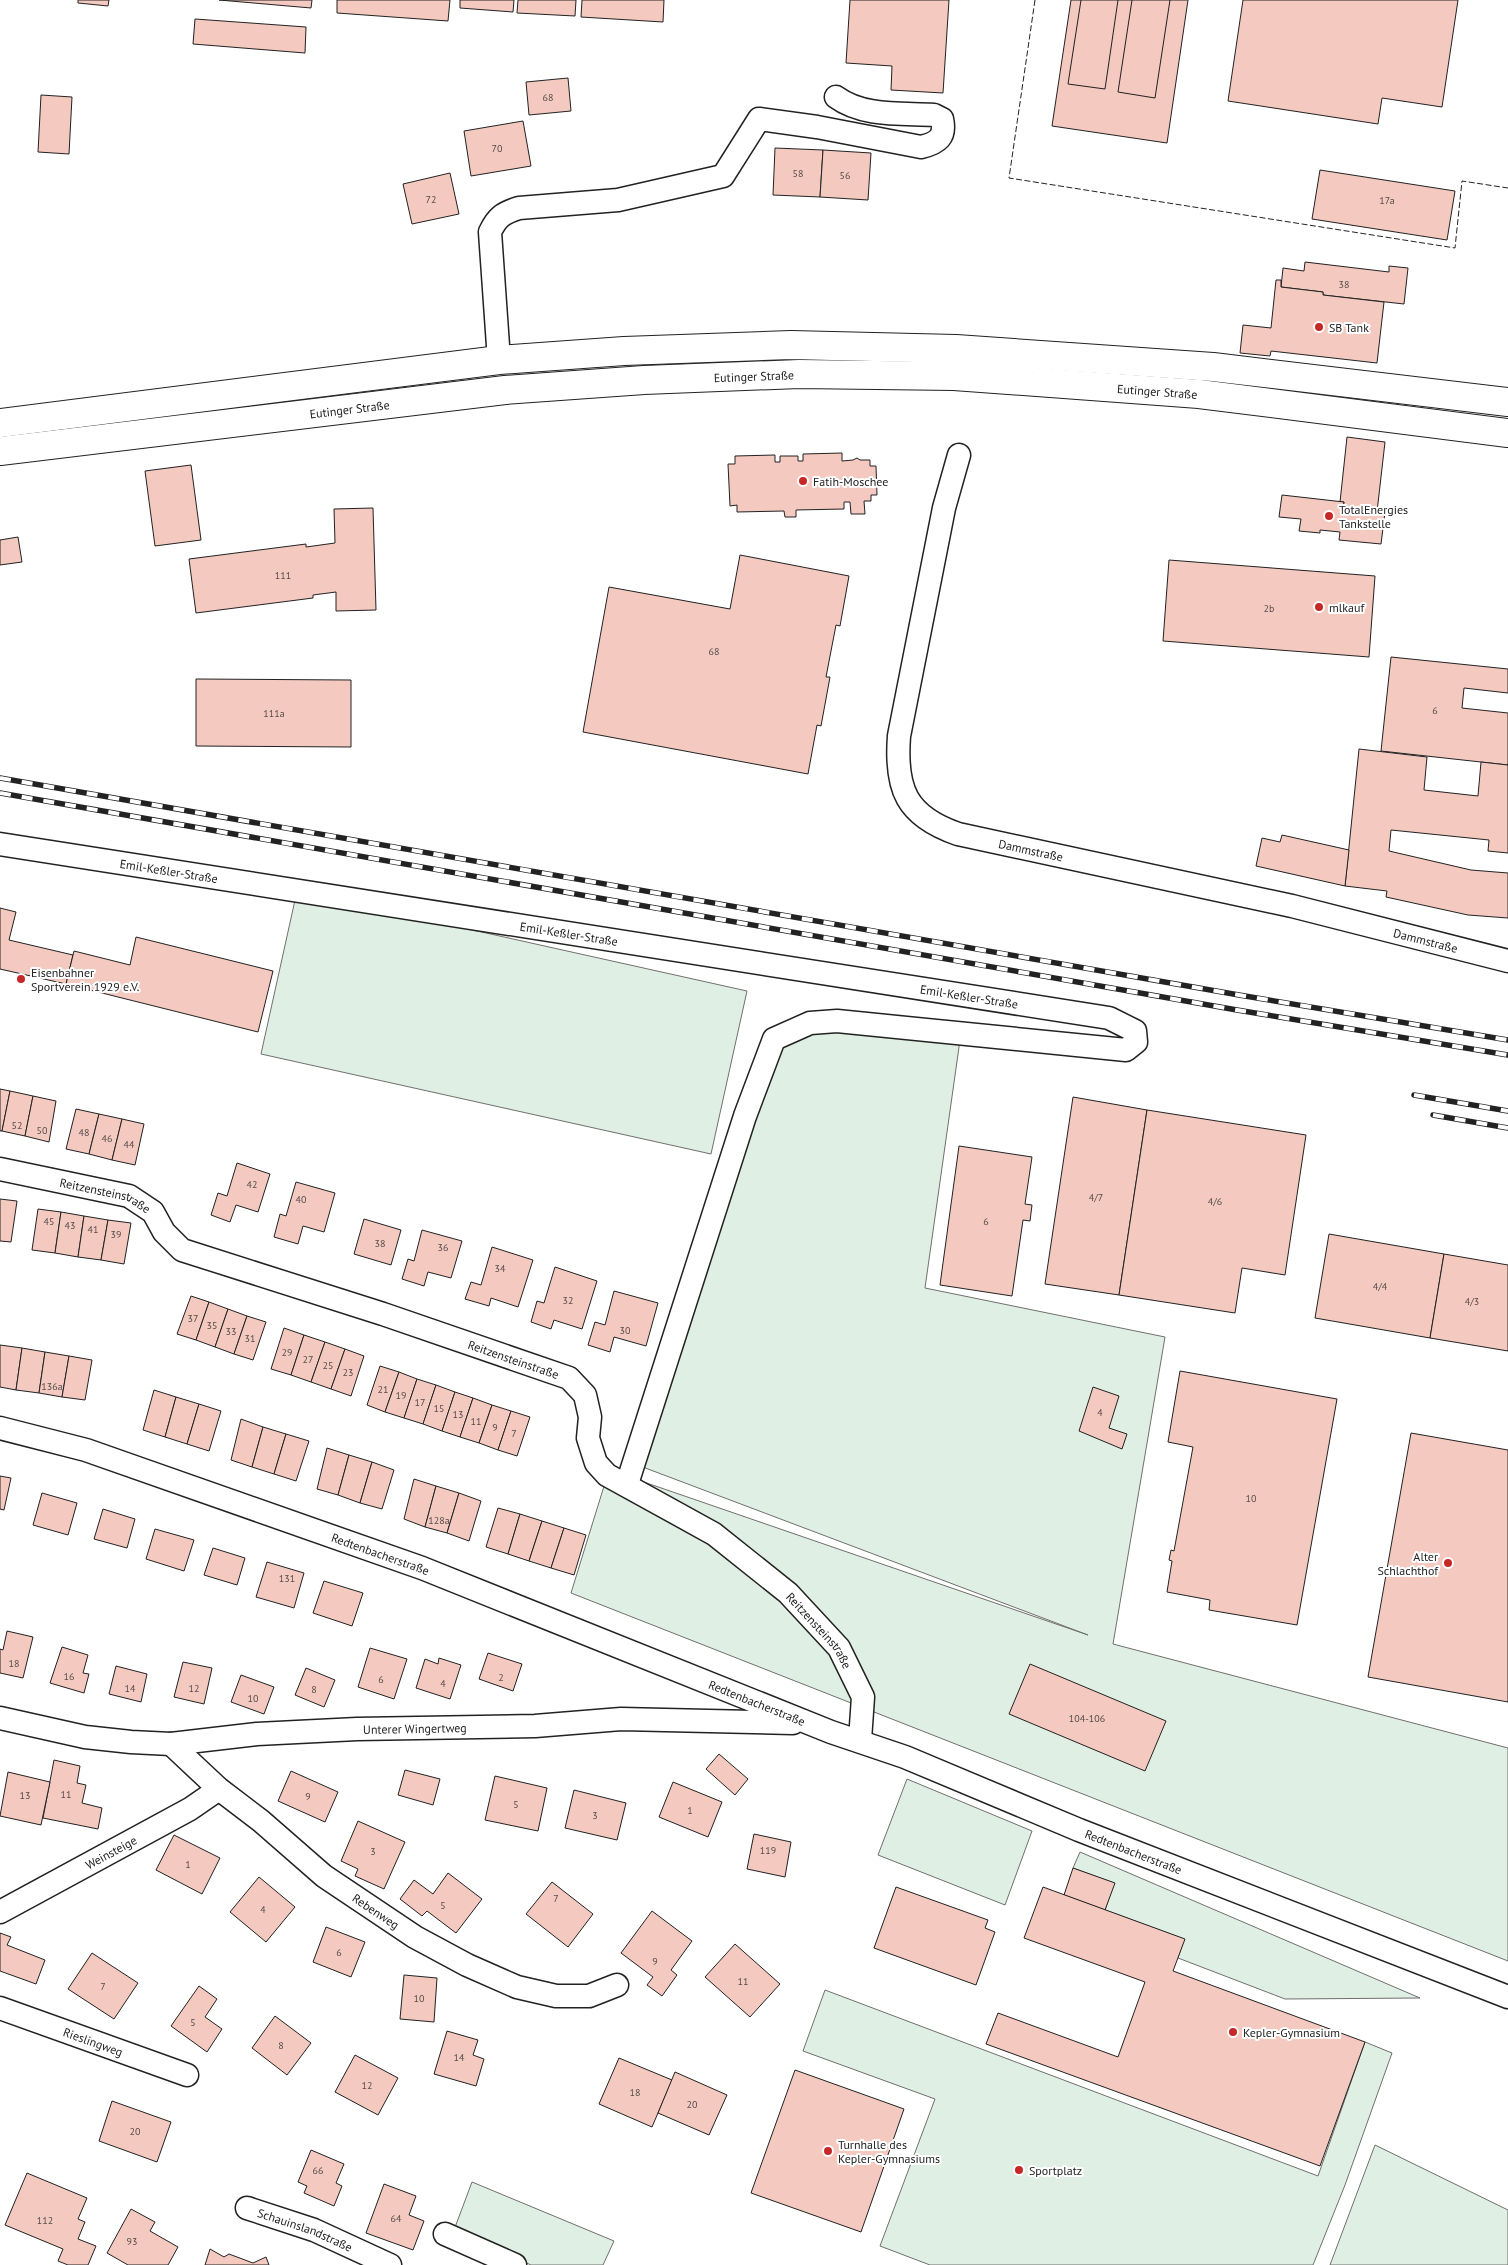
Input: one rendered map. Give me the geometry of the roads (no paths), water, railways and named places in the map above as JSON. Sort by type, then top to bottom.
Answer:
[{"type":"main road","points":[[0,423],[499,360],[624,350],[791,345],[880,346],[1212,367],[1508,402]]},
{"type":"main road","name":"Eutinger Straße","points":[[0,451],[505,390],[644,380],[798,374],[954,376],[1199,394],[1508,433]]},
{"type":"street","points":[[499,360],[490,232],[495,220],[504,212],[519,208],[618,200],[723,176],[759,119],[817,127],[921,147],[933,144],[942,137],[944,129],[942,119],[934,115],[871,111],[848,106],[836,97]]},
{"type":"street","name":"Dammstraße","points":[[959,455],[944,508],[899,736],[897,760],[901,786],[906,799],[923,817],[937,827],[958,834],[1292,906],[1508,961]]},
{"type":"street","name":"Emil-Keßler-Straße","points":[[0,844],[1109,1018],[1135,1031],[1136,1042],[1126,1050],[837,1021],[810,1023],[774,1039],[745,1116],[628,1484]]},
{"type":"street","name":"Reitzensteinstraße","points":[[0,1169],[129,1196],[153,1212],[164,1232],[182,1250],[383,1314],[570,1378],[585,1395],[590,1417],[588,1438],[596,1463],[607,1475],[628,1484],[714,1534],[788,1593],[839,1648],[863,1697],[860,1740]]},
{"type":"street","name":"Redtenbacherstraße","points":[[0,1428],[86,1450],[422,1568],[831,1732],[860,1740],[905,1757],[1097,1837],[1508,1998]]},
{"type":"street","name":"Unterer Wingertweg","points":[[0,1718],[85,1737],[171,1744],[256,1734],[357,1729],[535,1726],[621,1719],[782,1722],[809,1725],[831,1732]]},
{"type":"street","name":"Rebenweg","points":[[171,1744],[219,1789],[261,1821],[324,1876],[415,1937],[467,1965],[518,1987],[556,1996],[589,1996],[617,1985]]},
{"type":"street","name":"Weinsteige","points":[[0,1912],[190,1809],[219,1789]]},
{"type":"street","name":"Rieslingweg","points":[[0,2008],[187,2075]]},
{"type":"street","name":"Schauinslandstraße","points":[[247,2208],[314,2230],[390,2265]]},
{"type":"street","points":[[445,2234],[515,2265]]},
{"type":"railway","points":[[0,778],[1239,995],[1508,1040]]},
{"type":"railway","points":[[0,793],[1237,1010],[1508,1055]]},
{"type":"railway","points":[[1414,1095],[1508,1111]]},
{"type":"railway","points":[[1433,1115],[1508,1128]]},
{"type":"place","name":"SB Tank","points":[[1319,327]]},
{"type":"place","name":"Fatih-Moschee","points":[[803,481]]},
{"type":"place","name":"TotalEnergies Tankstelle","points":[[1329,516]]},
{"type":"place","name":"mlkauf","points":[[1319,607]]},
{"type":"place","name":"Eisenbahner Sportverein 1929 e.V.","points":[[21,979]]},
{"type":"place","name":"Alter Schlachthof","points":[[1448,1563]]},
{"type":"place","name":"Kepler-Gymnasium","points":[[1233,2032]]},
{"type":"place","name":"Turnhalle des Kepler-Gymnasiums","points":[[828,2151]]},
{"type":"place","name":"Sportplatz","points":[[1019,2170]]}]
